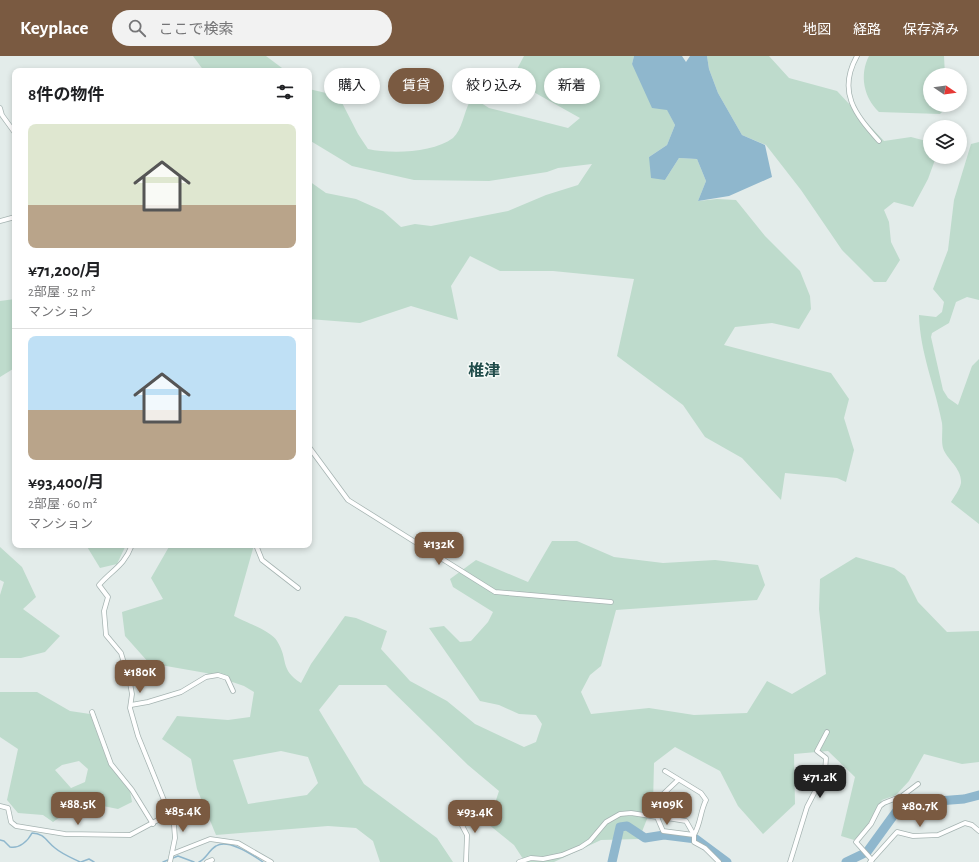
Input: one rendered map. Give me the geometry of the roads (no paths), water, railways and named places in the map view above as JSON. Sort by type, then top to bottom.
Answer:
[{"type":"street","points":[[857,56],[850,73],[849,97],[855,112],[879,141]]},
{"type":"street","points":[[0,108],[2,115],[12,129]]},
{"type":"street","points":[[0,220],[12,218]]},
{"type":"street","points":[[312,451],[348,500],[495,592],[611,602]]},
{"type":"street","points":[[131,548],[128,558],[122,565],[99,585],[108,597],[104,611],[106,635],[120,653],[130,684],[132,694],[131,705],[138,736],[174,825],[176,838],[170,862]]},
{"type":"street","points":[[257,548],[262,560],[298,588]]},
{"type":"street","points":[[131,705],[148,702],[181,692],[206,677],[218,675],[227,678],[233,691]]},
{"type":"street","points":[[92,712],[111,764],[132,790],[152,824]]},
{"type":"street","points":[[790,862],[807,807],[825,772],[826,758],[817,750],[827,732]]},
{"type":"street","points":[[665,771],[701,793],[706,800],[694,835],[694,842],[705,848],[717,861]]},
{"type":"street","points":[[678,780],[658,799],[657,804],[659,809],[667,818],[686,821],[694,835]]},
{"type":"street","points":[[918,784],[902,796],[880,806],[871,824],[856,842],[871,861],[897,832],[913,836],[938,835],[965,823],[972,825],[979,831]]},
{"type":"street","points":[[0,806],[8,808],[10,822],[16,826],[52,833],[130,835],[169,814]]},
{"type":"street","points":[[455,812],[467,835],[466,862]]},
{"type":"street","points":[[519,862],[531,858],[550,858],[580,847],[590,840],[606,822],[620,814],[631,813],[658,817],[663,831],[694,835]]},
{"type":"street","points":[[172,854],[210,839],[238,843],[271,862]]},
{"type":"street","points":[[206,862],[212,860]]},
{"type":"water","points":[[634,56],[682,56],[686,62],[690,56],[707,56],[709,69],[718,93],[742,135],[765,145],[772,177],[729,196],[698,201],[706,181],[697,159],[679,158],[665,180],[651,178],[649,157],[667,145],[675,125],[667,110],[652,108],[632,64]]},
{"type":"waterway","points":[[846,862],[867,852],[896,812],[912,803],[964,799],[979,795]]},
{"type":"waterway","points":[[612,862],[620,827],[627,826],[645,838],[664,835],[696,839],[727,862]]},
{"type":"waterway","points":[[0,840],[4,841],[10,847],[17,847],[26,841],[32,833],[40,834],[52,846],[80,862]]},
{"type":"waterway","points":[[199,862],[204,859],[216,846],[221,844],[227,844],[240,848],[263,862]]},
{"type":"waterway","points":[[163,862],[178,856],[194,862]]},
{"type":"waterway","points":[[81,862],[89,859],[94,862]]},
{"type":"district","name":"椎津","points":[[484,371]]}]
